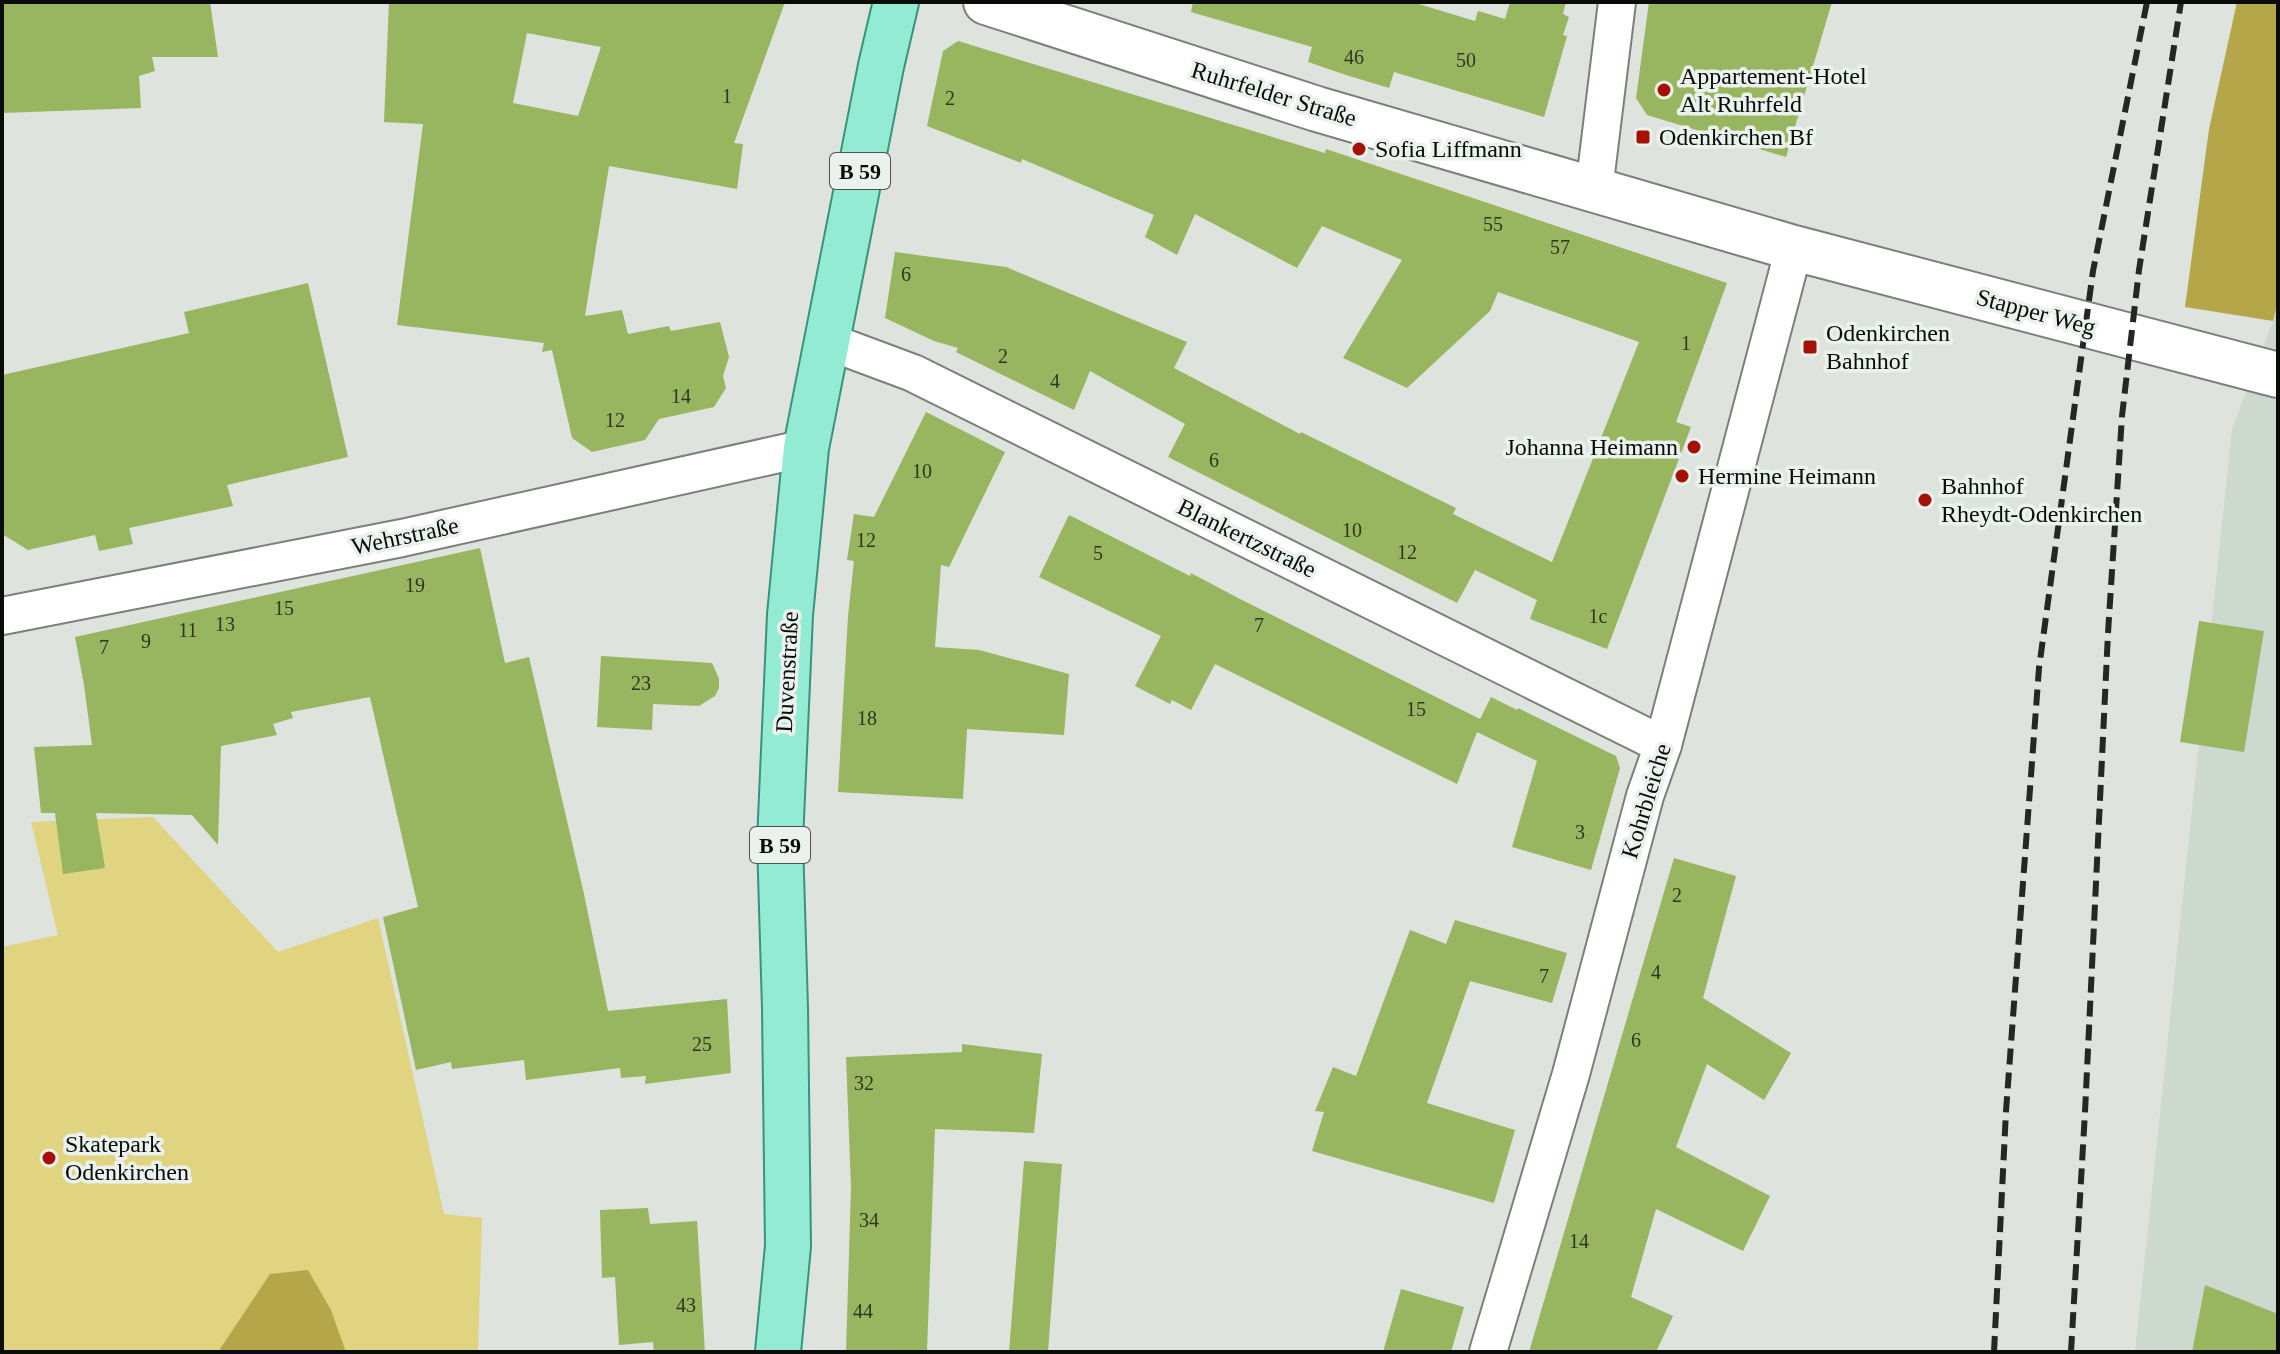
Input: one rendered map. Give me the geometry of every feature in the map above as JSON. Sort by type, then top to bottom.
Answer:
[{"type":"main road","name":"Duvenstraße","points":[[778,1352],[788,1246],[781,813],[790,615],[806,448],[896,2]]},
{"type":"main road","name":"Ruhrfelder Straße","points":[[986,2],[1317,109],[1794,248]]},
{"type":"main road","name":"Stapper Weg","points":[[1794,248],[2278,375]]},
{"type":"street","points":[[1594,190],[1617,2]]},
{"type":"street","name":"Kohrbleiche","points":[[1488,1352],[1571,1074],[1645,796],[1663,745],[1794,248]]},
{"type":"street","name":"Blankertzstraße","points":[[827,341],[913,373],[1663,745]]},
{"type":"street","name":"Wehrstraße","points":[[2,616],[402,538],[806,448]]},
{"type":"shaded area","points":[[2237,2],[2278,2],[2278,302],[2273,321],[2185,307],[2209,129]]},
{"type":"shaded area","points":[[2278,302],[2278,1352],[2135,1352],[2232,429]]},
{"type":"shaded area","points":[[153,817],[278,952],[378,918],[444,1214],[482,1218],[478,1352],[346,1352],[331,1310],[225,1343],[218,1352],[2,1352],[2,947],[58,935],[31,822]]},
{"type":"shaded area","points":[[308,1270],[331,1310],[346,1352],[218,1352],[270,1274]]},
{"type":"building","points":[[2,2],[210,2],[218,57],[152,57],[155,71],[139,76],[141,108],[2,113]]},
{"type":"building","points":[[389,2],[785,2],[734,143],[743,144],[737,189],[609,166],[585,316],[622,310],[628,334],[669,326],[671,331],[720,322],[729,357],[723,376],[726,388],[714,407],[659,419],[645,440],[592,452],[572,438],[552,350],[542,352],[544,343],[397,325],[423,124],[384,122]],"holes":[[[527,33],[601,47],[578,116],[513,103]]]},
{"type":"building","points":[[1193,2],[1412,2],[1475,21],[1478,11],[1505,19],[1510,2],[1566,2],[1563,14],[1569,17],[1563,35],[1567,36],[1544,117],[1394,72],[1389,88],[1346,75],[1308,62],[1312,47],[1191,12]]},
{"type":"building","points":[[1649,2],[1832,2],[1786,157],[1647,115],[1636,98]]},
{"type":"building","points":[[958,41],[1325,153],[1326,149],[1727,283],[1676,422],[1691,427],[1607,649],[1530,619],[1537,600],[1475,570],[1457,603],[1168,457],[1185,424],[1090,371],[1074,410],[956,352],[958,348],[934,341],[885,318],[895,252],[1006,267],[1187,342],[1174,368],[1300,434],[1456,508],[1453,514],[1552,562],[1639,342],[1498,292],[1490,311],[1407,388],[1343,358],[1402,260],[1322,226],[1297,268],[1195,214],[1177,255],[1145,237],[1154,215],[1022,159],[1021,163],[927,126],[943,51]]},
{"type":"building","points":[[308,283],[348,457],[227,485],[233,506],[129,528],[133,544],[99,551],[95,535],[28,550],[2,534],[2,375],[189,333],[184,312]]},
{"type":"building","points":[[926,412],[1005,452],[949,567],[941,565],[935,647],[979,650],[1069,674],[1064,735],[967,729],[963,799],[838,792],[854,561],[847,560],[854,514],[874,517]]},
{"type":"building","points":[[1069,515],[1480,719],[1491,697],[1616,756],[1620,768],[1591,870],[1512,847],[1537,761],[1477,732],[1457,784],[1215,664],[1191,710],[1172,700],[1170,704],[1135,686],[1161,636],[1039,577]]},
{"type":"building","points":[[480,548],[505,663],[529,657],[608,1011],[727,999],[731,1073],[645,1084],[646,1076],[621,1078],[620,1068],[526,1080],[524,1060],[452,1069],[451,1062],[416,1070],[383,917],[418,907],[370,697],[291,712],[293,718],[273,724],[277,735],[221,746],[218,845],[192,815],[96,813],[105,868],[63,874],[55,813],[41,813],[34,747],[92,745],[75,637]]},
{"type":"building","points":[[2199,621],[2264,631],[2244,752],[2180,742]]},
{"type":"building","points":[[601,656],[712,663],[719,679],[719,688],[715,696],[699,706],[653,704],[652,730],[597,727]]},
{"type":"building","points":[[1674,858],[1736,876],[1703,998],[1791,1053],[1764,1100],[1707,1064],[1676,1147],[1770,1196],[1743,1251],[1656,1209],[1631,1297],[1673,1316],[1656,1352],[1529,1352]]},
{"type":"building","points":[[1455,920],[1567,953],[1552,1003],[1470,981],[1427,1103],[1515,1130],[1494,1203],[1312,1151],[1324,1112],[1315,1111],[1333,1067],[1356,1076],[1410,930],[1446,944]]},
{"type":"building","points":[[962,1044],[1042,1054],[1034,1133],[935,1129],[927,1352],[846,1352],[851,1188],[846,1057],[962,1052]]},
{"type":"building","points":[[1024,1161],[1062,1164],[1048,1352],[1009,1352]]},
{"type":"building","points":[[648,1208],[650,1224],[697,1221],[705,1352],[654,1352],[653,1342],[619,1345],[615,1277],[602,1278],[600,1210]]},
{"type":"building","points":[[2205,1285],[2278,1314],[2278,1352],[2192,1352]]},
{"type":"building","points":[[1401,1289],[1464,1307],[1451,1352],[1383,1352]]},
{"type":"railway","points":[[1994,1352],[2006,1111],[2039,668],[2093,271],[2147,2]]},
{"type":"railway","points":[[2071,1352],[2122,416],[2139,270],[2181,2]]},
{"type":"place","name":"Appartement-Hotel Alt Ruhrfeld","points":[[1664,90]]},
{"type":"place","name":"Odenkirchen Bf","points":[[1643,137]]},
{"type":"place","name":"Sofia Liffmann","points":[[1359,149]]},
{"type":"place","name":"Odenkirchen Bahnhof","points":[[1810,347]]},
{"type":"place","name":"Johanna Heimann","points":[[1694,447]]},
{"type":"place","name":"Hermine Heimann","points":[[1682,476]]},
{"type":"place","name":"Bahnhof Rheydt-Odenkirchen","points":[[1925,500]]},
{"type":"place","name":"Skatepark Odenkirchen","points":[[49,1158]]}]
